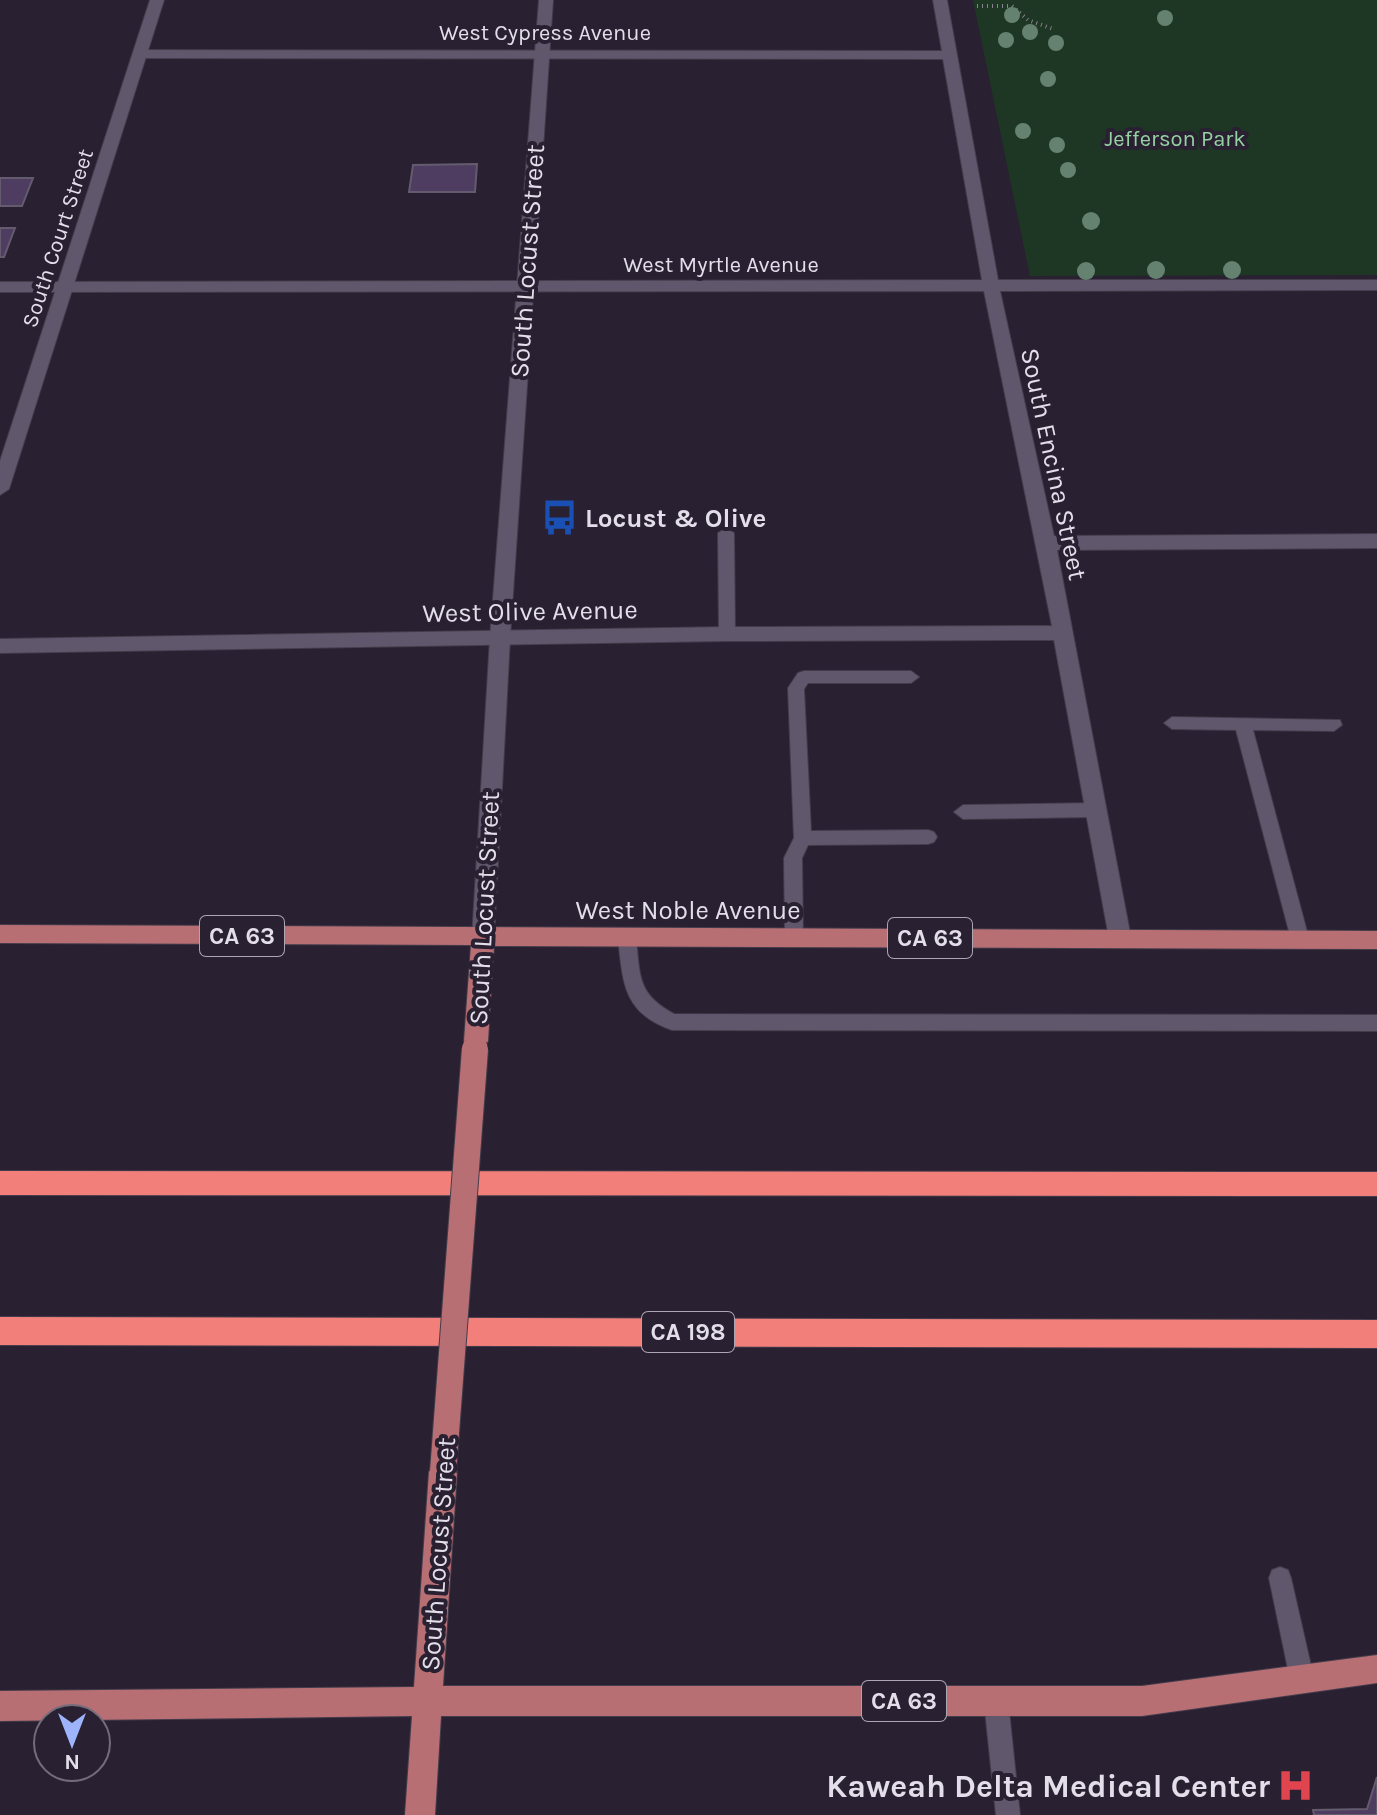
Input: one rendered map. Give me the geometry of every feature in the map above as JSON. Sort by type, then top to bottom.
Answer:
[{"type":"highway","points":[[0,1183],[1377,1184]]},
{"type":"highway","name":"CA 198","points":[[0,1331],[1377,1334]]},
{"type":"main road","name":"West Noble Avenue","points":[[0,934],[1377,940]]},
{"type":"main road","name":"South Locust Street","points":[[420,1815],[483,938]]},
{"type":"main road","name":"CA 63","points":[[428,1701],[1142,1701],[1377,1669]]},
{"type":"main road","points":[[0,1706],[428,1701]]},
{"type":"street","name":"South Court Street","points":[[0,489],[157,0]]},
{"type":"street","name":"South Locust Street","points":[[483,938],[500,638],[546,0]]},
{"type":"street","name":"South Encina Street","points":[[940,0],[991,285],[1046,543],[1120,938]]},
{"type":"street","name":"West Cypress Avenue","points":[[140,54],[950,55]]},
{"type":"street","name":"West Myrtle Avenue","points":[[0,287],[1377,285]]},
{"type":"street","points":[[1046,543],[1377,541]]},
{"type":"street","name":"West Olive Avenue","points":[[0,646],[727,634],[1061,633]]},
{"type":"lane","points":[[726,533],[727,634]]},
{"type":"lane","points":[[794,938],[793,858],[803,838],[796,688],[804,677],[911,677]]},
{"type":"lane","points":[[1172,723],[1334,725]]},
{"type":"lane","points":[[1243,724],[1300,939]]},
{"type":"lane","points":[[963,812],[1095,810]]},
{"type":"lane","points":[[803,838],[928,837]]},
{"type":"lane","points":[[627,938],[634,993],[647,1010],[672,1022],[1377,1023]]},
{"type":"lane","points":[[1280,1578],[1302,1679]]},
{"type":"lane","points":[[996,1701],[1008,1815]]},
{"type":"path","points":[[977,6],[1012,6],[1028,20],[1053,29]]},
{"type":"green space","name":"Jefferson Park","points":[[973,0],[1377,0],[1377,275],[1030,276]]},
{"type":"building","points":[[477,164],[475,192],[409,192],[413,165]]},
{"type":"building","points":[[0,178],[33,178],[22,206],[0,206]]},
{"type":"building","points":[[0,228],[15,228],[4,257],[0,257]]},
{"type":"building","points":[[1377,1777],[1377,1815],[1314,1815],[1313,1810],[1367,1809]]},
{"type":"building","points":[[1377,1777],[1377,1815],[1314,1815],[1313,1810],[1367,1809]]},
{"type":"place","name":"Locust & Olive","points":[[559,518]]},
{"type":"place","name":"Kaweah Delta Medical Center","points":[[1296,1786]]}]
